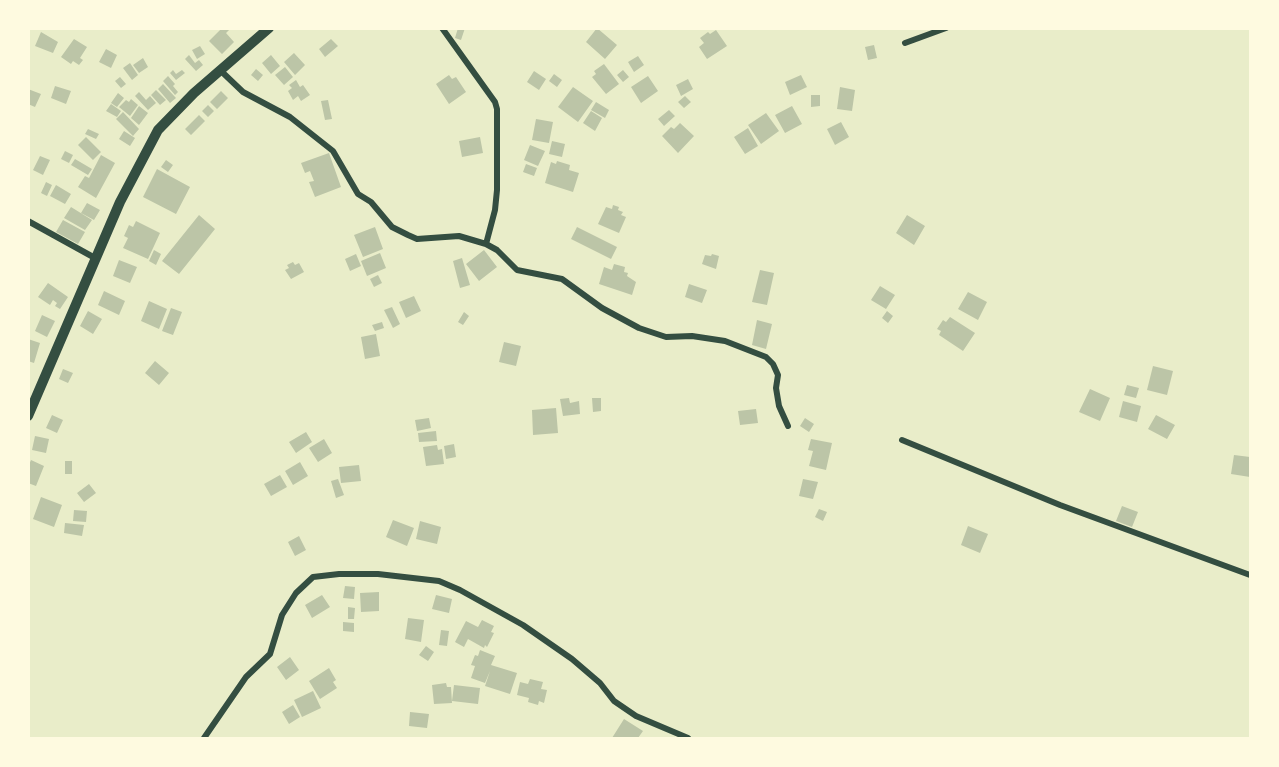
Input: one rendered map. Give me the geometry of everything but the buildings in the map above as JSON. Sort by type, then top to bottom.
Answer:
[{"type":"main road","points":[[28,416],[120,202],[158,130],[194,93],[268,28]]},
{"type":"street","points":[[442,28],[495,102],[497,109],[497,190],[495,210],[486,244]]},
{"type":"street","points":[[905,43],[946,28]]},
{"type":"street","points":[[221,71],[243,92],[290,117],[333,151],[358,194],[371,202],[392,227],[417,239],[459,236],[486,244],[497,250],[517,270],[562,279],[602,308],[639,328],[666,337],[692,336],[724,341],[766,357],[773,364],[778,375],[776,388],[779,405],[788,426]]},
{"type":"street","points":[[28,221],[95,258]]},
{"type":"street","points":[[902,440],[1060,505],[1251,575]]},
{"type":"street","points":[[204,738],[246,678],[270,654],[282,615],[296,593],[313,578],[339,574],[378,574],[439,581],[460,590],[523,625],[572,659],[600,683],[614,701],[636,716],[688,738]]}]
